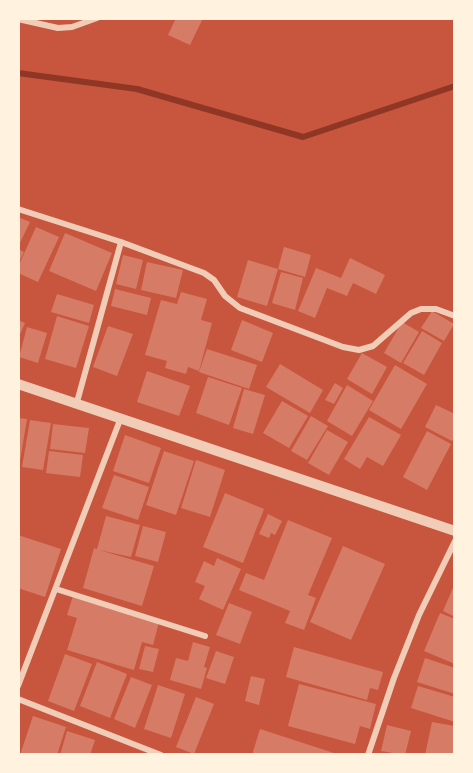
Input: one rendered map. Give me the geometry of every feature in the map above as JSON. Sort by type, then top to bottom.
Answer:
[{"type":"street","points":[[18,19],[58,28],[72,27],[97,18]]},
{"type":"street","points":[[18,209],[121,242],[204,273],[214,280],[225,296],[240,308],[343,347],[358,350],[373,346],[417,310],[436,309],[455,316]]},
{"type":"street","points":[[77,402],[121,242]]},
{"type":"street","points":[[18,384],[455,531]]},
{"type":"street","points":[[18,686],[120,420]]},
{"type":"street","points":[[368,755],[394,678],[419,615],[455,541]]},
{"type":"street","points":[[56,589],[205,636]]},
{"type":"street","points":[[18,699],[161,755]]},
{"type":"building","points":[[176,18],[203,18],[190,45],[168,35]]},
{"type":"building","points":[[18,217],[30,222],[18,247]]},
{"type":"building","points":[[36,227],[59,237],[38,282],[18,273],[18,267]]},
{"type":"building","points":[[65,233],[112,253],[96,291],[49,271]]},
{"type":"building","points":[[284,247],[311,255],[305,277],[278,269]]},
{"type":"building","points":[[18,249],[24,252],[18,264]]},
{"type":"building","points":[[123,255],[143,260],[136,289],[116,284]]},
{"type":"building","points":[[350,258],[385,275],[376,294],[353,283],[347,296],[327,288],[315,318],[298,311],[316,268],[341,278]]},
{"type":"building","points":[[248,260],[278,269],[267,306],[237,297]]},
{"type":"building","points":[[147,262],[183,270],[176,298],[141,290]]},
{"type":"building","points":[[281,272],[303,278],[295,310],[272,303]]},
{"type":"building","points":[[115,289],[151,298],[147,315],[111,306]]},
{"type":"building","points":[[181,292],[207,299],[201,320],[212,323],[199,371],[188,367],[186,374],[165,368],[167,361],[145,355],[161,300],[177,304]]},
{"type":"building","points":[[57,294],[94,305],[89,323],[51,312]]},
{"type":"building","points":[[432,311],[454,324],[444,341],[421,328]]},
{"type":"building","points":[[57,316],[89,326],[76,368],[45,359]]},
{"type":"building","points":[[18,320],[25,323],[18,339]]},
{"type":"building","points":[[242,320],[273,333],[262,362],[231,350]]},
{"type":"building","points":[[402,322],[419,332],[401,363],[384,353]]},
{"type":"building","points":[[108,326],[133,334],[117,376],[93,367]]},
{"type":"building","points":[[27,327],[47,333],[38,363],[19,357]]},
{"type":"building","points":[[422,331],[442,343],[424,375],[403,363]]},
{"type":"building","points":[[207,349],[257,365],[249,389],[199,372]]},
{"type":"building","points":[[362,353],[387,367],[372,394],[347,379]]},
{"type":"building","points":[[280,364],[323,390],[310,413],[266,387]]},
{"type":"building","points":[[395,365],[427,384],[401,429],[369,410]]},
{"type":"building","points":[[147,371],[190,386],[179,416],[137,402]]},
{"type":"building","points":[[208,377],[242,388],[229,425],[196,413]]},
{"type":"building","points":[[335,383],[343,388],[334,404],[325,400]]},
{"type":"building","points":[[347,385],[373,401],[352,436],[327,421]]},
{"type":"building","points":[[244,389],[265,395],[253,434],[233,428]]},
{"type":"building","points":[[282,401],[308,416],[289,448],[263,433]]},
{"type":"building","points":[[436,405],[455,414],[455,436],[452,441],[425,427]]},
{"type":"building","points":[[311,416],[328,426],[307,460],[291,451]]},
{"type":"building","points":[[369,417],[401,435],[383,466],[367,457],[360,469],[344,459]]},
{"type":"building","points":[[18,418],[27,419],[19,467],[18,467]]},
{"type":"building","points":[[30,420],[51,423],[43,470],[22,467]]},
{"type":"building","points":[[53,424],[89,428],[85,453],[50,449]]},
{"type":"building","points":[[327,430],[348,442],[329,475],[308,463]]},
{"type":"building","points":[[427,431],[451,444],[427,490],[403,477]]},
{"type":"building","points":[[125,435],[161,448],[149,483],[113,471]]},
{"type":"building","points":[[49,451],[83,455],[80,477],[46,473]]},
{"type":"building","points":[[164,451],[194,461],[176,515],[146,505]]},
{"type":"building","points":[[196,460],[225,470],[210,517],[181,508]]},
{"type":"building","points":[[114,475],[149,487],[138,520],[102,508]]},
{"type":"building","points":[[225,493],[264,509],[243,563],[203,547]]},
{"type":"building","points":[[268,514],[282,521],[275,535],[271,533],[269,538],[259,534]]},
{"type":"building","points":[[106,516],[140,525],[131,557],[99,550],[154,566],[142,606],[83,588]]},
{"type":"building","points":[[288,520],[332,538],[308,595],[316,598],[304,630],[285,623],[290,611],[239,590],[246,573],[264,580]]},
{"type":"building","points":[[143,526],[166,532],[158,562],[135,556]]},
{"type":"building","points":[[18,535],[61,549],[45,597],[18,588]]},
{"type":"building","points":[[343,546],[385,564],[351,640],[310,622]]},
{"type":"building","points":[[217,558],[241,569],[223,610],[199,599],[205,586],[195,582],[204,561],[214,566]]},
{"type":"building","points":[[455,583],[455,617],[443,611]]},
{"type":"building","points":[[73,596],[159,622],[153,645],[142,642],[134,670],[67,650],[77,618],[67,615]]},
{"type":"building","points":[[229,603],[252,612],[240,644],[216,635]]},
{"type":"building","points":[[440,613],[455,619],[455,664],[424,651]]},
{"type":"building","points":[[193,642],[210,647],[201,689],[170,680],[176,658],[188,661]]},
{"type":"building","points":[[145,646],[159,649],[153,672],[139,669]]},
{"type":"building","points":[[294,647],[383,672],[378,690],[370,688],[367,700],[286,677]]},
{"type":"building","points":[[216,651],[234,657],[225,684],[206,678]]},
{"type":"building","points":[[65,654],[92,664],[74,711],[48,701]]},
{"type":"building","points":[[425,658],[455,668],[455,694],[417,682]]},
{"type":"building","points":[[97,662],[127,674],[110,718],[80,706]]},
{"type":"building","points":[[251,676],[265,679],[259,705],[245,701]]},
{"type":"building","points":[[131,677],[152,685],[135,728],[114,719]]},
{"type":"building","points":[[299,684],[376,704],[370,729],[360,726],[355,744],[288,726]]},
{"type":"building","points":[[158,685],[185,694],[171,738],[144,729]]},
{"type":"building","points":[[418,686],[455,697],[455,722],[411,708]]},
{"type":"building","points":[[196,697],[214,704],[194,754],[176,747]]},
{"type":"building","points":[[33,716],[66,727],[57,755],[20,755]]},
{"type":"building","points":[[432,722],[455,726],[455,755],[425,755]]},
{"type":"building","points":[[387,725],[411,731],[405,755],[381,751]]},
{"type":"building","points":[[260,729],[334,753],[334,755],[252,755]]},
{"type":"building","points":[[67,731],[95,740],[90,755],[60,755]]},
{"type":"waterway","points":[[18,73],[137,89],[303,137],[455,86]]}]
